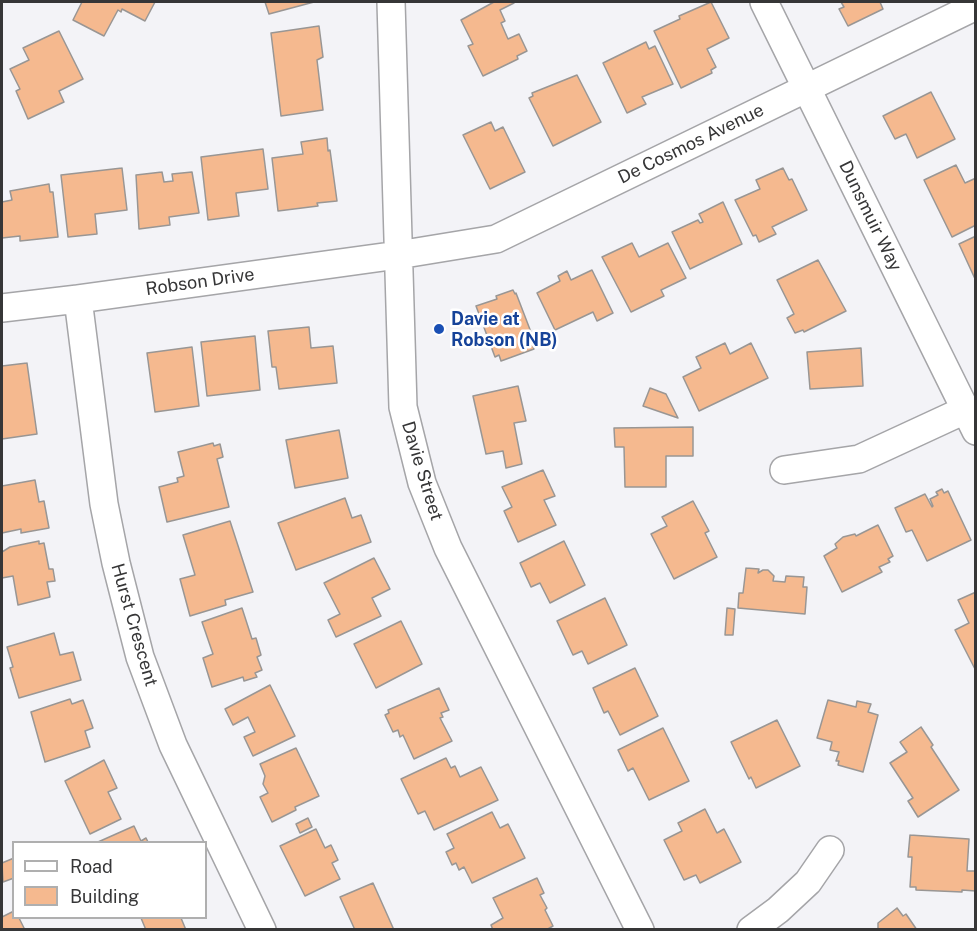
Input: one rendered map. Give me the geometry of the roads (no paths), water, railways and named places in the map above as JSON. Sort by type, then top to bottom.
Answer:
[{"type":"street","name":"Davie Street","points":[[391,2],[403,407],[422,483],[448,548],[640,930]]},
{"type":"street","name":"Dunsmuir Way","points":[[764,2],[970,421]]},
{"type":"street","name":"De Cosmos Avenue","points":[[398,255],[496,239],[975,6]]},
{"type":"street","name":"Robson Drive","points":[[2,308],[398,255]]},
{"type":"street","name":"Hurst Crescent","points":[[78,299],[104,504],[116,563],[140,657],[173,745],[262,930]]},
{"type":"street","points":[[784,470],[859,459],[970,421]]},
{"type":"street","points":[[751,930],[778,910],[808,882],[830,850]]},
{"type":"place","name":"Davie at Robson (NB)","points":[[439,329]]}]
